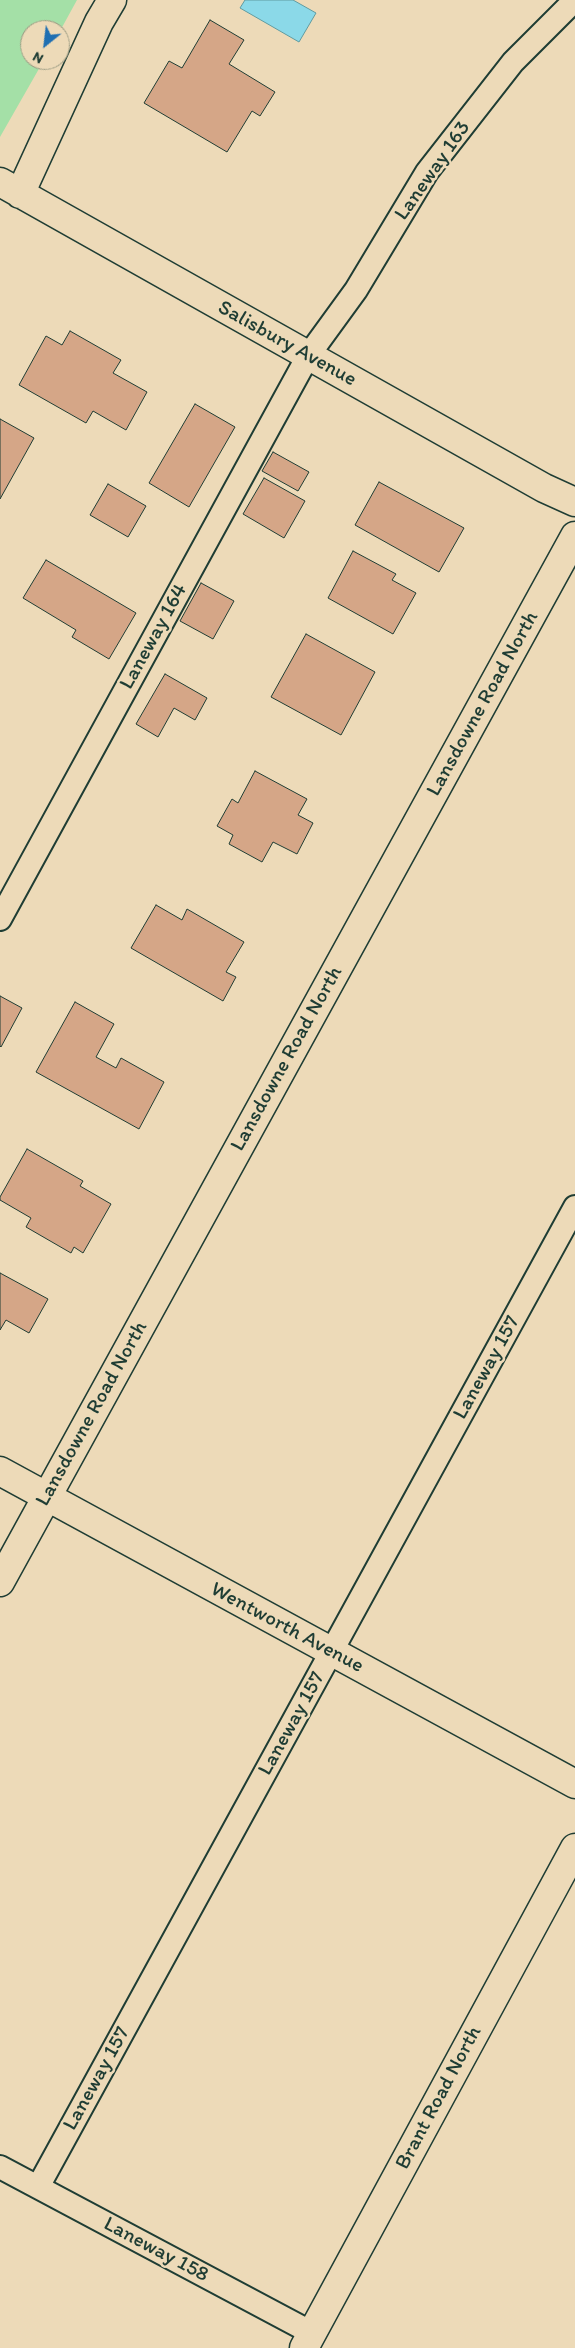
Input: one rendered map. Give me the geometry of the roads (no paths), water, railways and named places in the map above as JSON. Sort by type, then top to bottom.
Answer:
[{"type":"street","points":[[7,194],[112,0]]},
{"type":"street","name":"Salisbury Avenue","points":[[7,194],[308,356],[544,488],[575,502]]},
{"type":"street","name":"Lansdowne Road North","points":[[0,1582],[575,536]]},
{"type":"street","name":"Wentworth Avenue","points":[[0,1471],[575,1784]]},
{"type":"street","name":"Brant Road North","points":[[308,2340],[575,1848]]},
{"type":"lane","name":"Laneway 163","points":[[308,356],[356,290],[427,172],[512,62],[575,0]]},
{"type":"lane","name":"Laneway 164","points":[[0,919],[308,356]]},
{"type":"lane","name":"Laneway 157","points":[[38,2188],[575,1207]]},
{"type":"lane","name":"Laneway 158","points":[[0,2167],[308,2340]]},
{"type":"water","points":[[245,0],[293,0],[316,13],[299,42],[240,8]]}]
